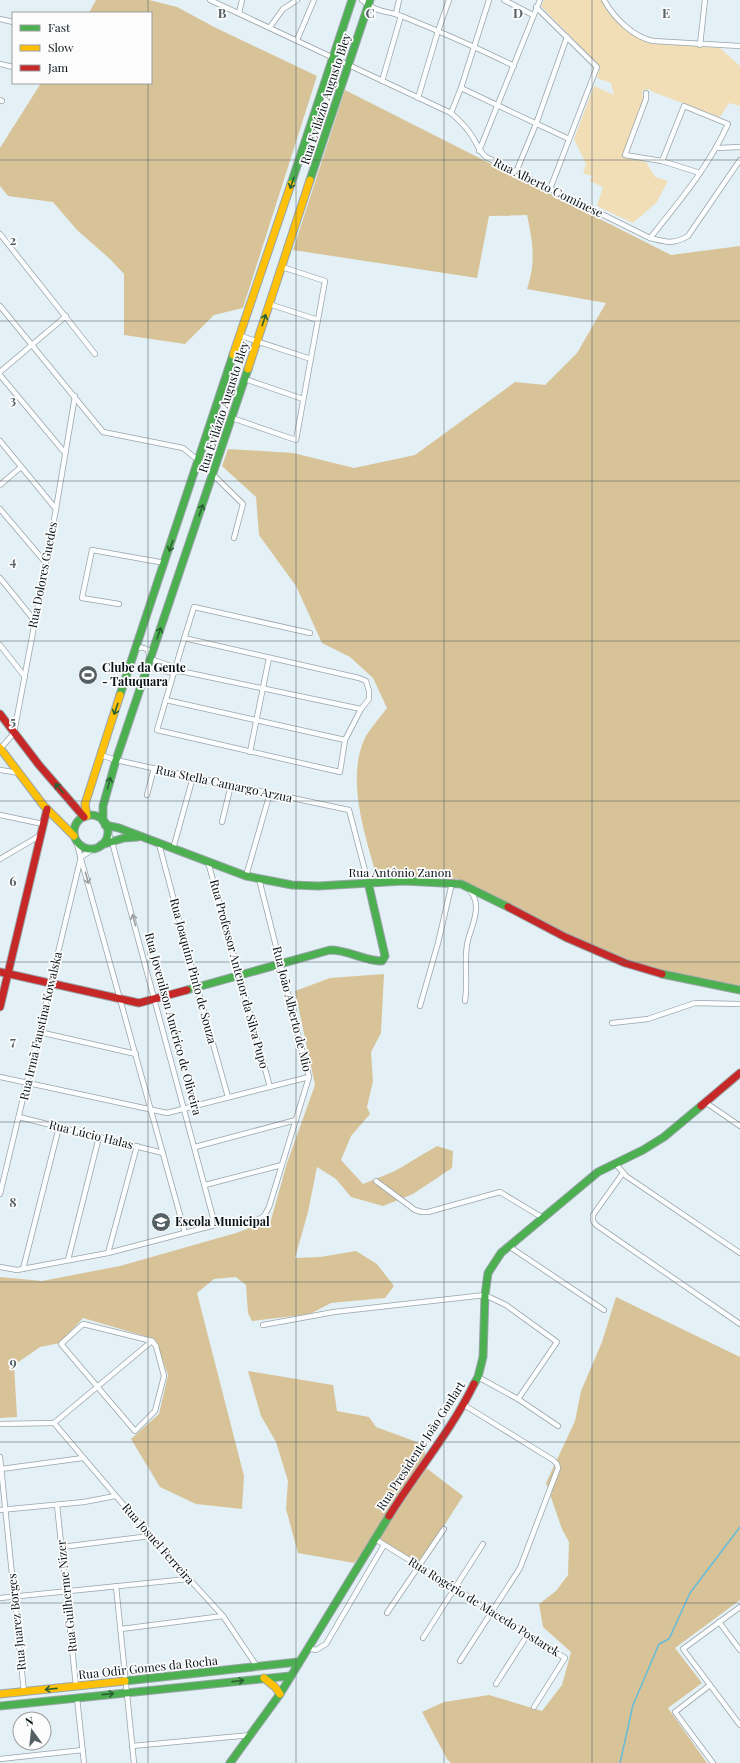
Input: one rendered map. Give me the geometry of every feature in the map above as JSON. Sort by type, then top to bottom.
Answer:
[{"type":"street","name":"Rua Alberto Cominese","points":[[210,0],[239,12],[334,57],[349,66],[451,113],[463,124],[479,151],[486,158],[650,238],[669,243],[678,241],[688,236],[740,160]]},
{"type":"street","points":[[239,12],[242,0]]},
{"type":"street","points":[[270,27],[283,9],[296,0]]},
{"type":"street","points":[[297,40],[314,0]]},
{"type":"street","name":"Rua Evilázio Augusto Bley","points":[[85,817],[85,804],[100,755],[352,0]]},
{"type":"street","points":[[362,0],[369,3],[374,10],[399,15],[475,47],[514,66]]},
{"type":"street","points":[[382,81],[399,15],[399,0]]},
{"type":"street","points":[[418,98],[449,0]]},
{"type":"street","points":[[451,113],[475,47],[489,0]]},
{"type":"street","points":[[504,0],[533,14]]},
{"type":"street","points":[[479,151],[514,66],[533,14],[540,0]]},
{"type":"street","points":[[604,0],[616,17],[644,39],[653,41],[740,46]]},
{"type":"street","points":[[700,44],[705,0]]},
{"type":"street","name":"Rua Evilázio Augusto Bley","points":[[105,825],[103,806],[116,760],[232,418],[369,3]]},
{"type":"street","points":[[536,7],[597,67],[550,189]]},
{"type":"street","points":[[0,19],[12,22]]},
{"type":"street","points":[[516,172],[536,124],[567,37]]},
{"type":"street","points":[[0,64],[12,67]]},
{"type":"street","points":[[461,88],[569,139]]},
{"type":"street","points":[[646,93],[646,99],[625,155],[662,161],[700,173]]},
{"type":"street","points":[[650,238],[700,173],[717,148],[728,124],[684,106],[662,161]]},
{"type":"street","points":[[717,148],[740,148]]},
{"type":"street","points":[[0,234],[95,354]]},
{"type":"street","points":[[232,418],[296,440],[325,281],[282,267]]},
{"type":"street","points":[[269,304],[318,320]]},
{"type":"street","points":[[1,310],[103,432],[183,448],[213,474],[243,504],[234,538]]},
{"type":"street","points":[[0,372],[66,316]]},
{"type":"street","points":[[241,336],[311,359]]},
{"type":"street","points":[[0,375],[65,453]]},
{"type":"street","points":[[245,379],[304,399]]},
{"type":"street","name":"Rua Dolores Guedes","points":[[0,749],[14,733],[56,509],[74,396]]},
{"type":"street","points":[[0,441],[56,509]]},
{"type":"street","points":[[0,484],[21,467]]},
{"type":"street","points":[[0,509],[45,562]]},
{"type":"street","points":[[119,604],[82,598],[92,550],[165,563]]},
{"type":"street","points":[[0,578],[34,620]]},
{"type":"street","points":[[184,638],[359,678],[366,681],[369,691],[369,699],[361,709],[345,740],[340,772],[156,730],[166,700],[184,638],[194,607],[310,633]]},
{"type":"street","points":[[0,646],[25,677]]},
{"type":"street","points":[[136,649],[140,647],[148,650],[150,659],[176,667],[180,672]]},
{"type":"street","points":[[250,752],[269,658]]},
{"type":"street","points":[[147,667],[174,673],[180,672],[361,709]]},
{"type":"street","points":[[166,700],[345,740]]},
{"type":"street","points":[[0,714],[39,765],[85,817]]},
{"type":"street","points":[[0,749],[61,825],[84,848],[98,847]]},
{"type":"street","name":"Rua Stella Camargo Arzua","points":[[100,755],[193,778],[349,810],[368,882]]},
{"type":"street","points":[[147,795],[154,768]]},
{"type":"street","points":[[0,770],[20,773]]},
{"type":"street","points":[[173,849],[193,778]]},
{"type":"street","points":[[222,822],[231,785]]},
{"type":"street","points":[[246,876],[270,793]]},
{"type":"street","points":[[75,806],[85,804]]},
{"type":"street","points":[[0,1007],[47,809]]},
{"type":"street","points":[[0,815],[43,824]]},
{"type":"street","points":[[81,857],[105,841],[105,825],[95,816],[85,817],[80,820],[75,827],[75,839],[121,998],[185,1233]]},
{"type":"street","name":"Rua Antônio Zanon","points":[[105,825],[246,876],[292,885],[318,886],[368,882],[452,883],[468,887],[565,937],[625,963],[663,974],[740,990]]},
{"type":"street","name":"Rua Jovenilson Américo de Oliveira","points":[[105,825],[112,842],[155,998],[215,1225]]},
{"type":"street","points":[[0,859],[41,835]]},
{"type":"street","name":"Rua Antônio Zanon","points":[[98,847],[124,838],[142,838]]},
{"type":"street","name":"Rua Joaquim Pinto de Souza","points":[[159,844],[228,1097]]},
{"type":"street","name":"Rua Irmã Faustina Kowalska","points":[[0,1194],[28,1083],[50,983],[81,857]]},
{"type":"street","name":"Rua Professor Antenor da Silva Pupo","points":[[208,862],[270,1087]]},
{"type":"street","name":"Rua João Alberto de Mio","points":[[215,1225],[256,1220],[264,1216],[269,1208],[309,1077],[259,879]]},
{"type":"street","points":[[0,972],[139,1002],[281,965],[330,950],[342,950],[376,961],[382,961],[385,956],[368,882]]},
{"type":"street","points":[[420,1006],[438,943],[452,883]]},
{"type":"street","points":[[465,1001],[468,984],[466,969],[467,945],[477,907],[475,898],[468,887]]},
{"type":"street","points":[[612,1023],[648,1019],[694,1003],[740,1004]]},
{"type":"street","points":[[39,1032],[136,1054]]},
{"type":"street","name":"Rua Presidente João Goulart","points":[[230,1763],[280,1694],[298,1662],[410,1482],[464,1405],[478,1377],[483,1357],[485,1294],[488,1273],[501,1253],[598,1172],[643,1150],[664,1137],[740,1073]]},
{"type":"street","points":[[0,1077],[167,1113],[309,1077]]},
{"type":"street","points":[[705,1102],[738,1125],[740,1118]]},
{"type":"street","name":"Rua Lúcio Halas","points":[[19,1117],[163,1153]]},
{"type":"street","points":[[194,1146],[296,1120]]},
{"type":"street","points":[[23,1268],[59,1127]]},
{"type":"street","points":[[68,1260],[99,1137]]},
{"type":"street","points":[[108,1253],[137,1146]]},
{"type":"street","points":[[205,1185],[282,1164]]},
{"type":"street","points":[[614,1164],[623,1173],[740,1252]]},
{"type":"street","points":[[623,1173],[593,1215],[596,1225],[740,1324]]},
{"type":"street","points":[[376,1181],[415,1210],[422,1212],[428,1212],[500,1192],[543,1218]]},
{"type":"street","points":[[0,1267],[17,1270],[108,1253],[215,1225]]},
{"type":"street","points":[[510,1247],[604,1310]]},
{"type":"street","points":[[263,1325],[334,1312],[485,1294],[506,1305],[558,1342],[518,1399]]},
{"type":"street","points":[[83,1324],[152,1341],[156,1346],[164,1376],[155,1411],[135,1431],[61,1344],[83,1324]]},
{"type":"street","points":[[0,1424],[54,1423],[152,1341]]},
{"type":"street","points":[[478,1377],[518,1399],[558,1426]]},
{"type":"street","points":[[460,1661],[520,1568],[558,1468],[557,1464],[553,1460],[464,1405]]},
{"type":"street","name":"Rua Josuel Ferreira","points":[[54,1423],[150,1536],[223,1616],[258,1668]]},
{"type":"street","name":"Rua Juarez Borges","points":[[0,1458],[2,1510],[15,1597],[24,1692]]},
{"type":"street","points":[[1,1469],[83,1458]]},
{"type":"street","points":[[2,1510],[58,1505],[116,1496]]},
{"type":"street","name":"Rua Guilherme Nizer","points":[[58,1505],[76,1686]]},
{"type":"street","points":[[387,1613],[444,1530]]},
{"type":"street","points":[[62,1548],[150,1536]]},
{"type":"street","name":"Rua Rogério de Macedo Postarek","points":[[374,1539],[456,1588],[565,1658],[534,1706]]},
{"type":"street","points":[[423,1638],[483,1544]]},
{"type":"street","points":[[307,1648],[316,1650],[326,1644],[384,1545]]},
{"type":"street","points":[[0,1598],[188,1579]]},
{"type":"street","points":[[116,1586],[134,1763]]},
{"type":"street","points":[[740,1607],[683,1649],[740,1725]]},
{"type":"street","points":[[121,1629],[223,1616]]},
{"type":"street","points":[[719,1622],[740,1650]]},
{"type":"street","points":[[496,1684],[528,1634]]},
{"type":"street","name":"Rua Odir Gomes da Rocha","points":[[0,1694],[258,1668],[298,1662]]},
{"type":"street","name":"Rua Odir Gomes da Rocha","points":[[0,1706],[290,1676]]},
{"type":"street","points":[[264,1678],[275,1687],[280,1694]]},
{"type":"street","points":[[710,1685],[674,1712],[713,1763]]},
{"type":"street","points":[[77,1698],[84,1763]]},
{"type":"street","points":[[132,1746],[251,1735]]},
{"type":"street","points":[[0,1759],[83,1750]]},
{"type":"shaded area","points":[[96,0],[149,0],[177,7],[216,28],[317,76],[243,308],[214,315],[185,344],[124,335],[124,274],[110,259],[77,230],[53,202],[8,196],[0,186],[0,148],[40,84],[152,84],[152,12],[90,12]]},
{"type":"shaded area","points":[[544,0],[602,0],[607,10],[628,32],[647,43],[720,48],[740,66],[740,106],[729,103],[720,117],[653,92],[649,89],[643,90],[642,94],[644,99],[622,157],[646,162],[655,177],[668,181],[656,203],[633,223],[597,206],[603,187],[590,181],[592,176],[583,173],[586,164],[574,139],[594,86],[614,95],[611,83],[597,78],[600,67],[541,6]]},
{"type":"shaded area","points":[[345,90],[671,255],[740,246],[740,986],[638,965],[568,935],[501,899],[458,879],[377,878],[363,827],[357,791],[357,774],[359,756],[364,740],[387,708],[373,678],[350,657],[322,643],[296,586],[259,535],[256,497],[222,466],[228,449],[293,453],[354,468],[415,455],[515,382],[545,385],[577,353],[606,303],[527,289],[532,270],[533,252],[527,215],[489,216],[477,278],[293,250]]},
{"type":"shaded area","points":[[384,974],[381,1033],[371,1052],[373,1081],[367,1107],[370,1114],[351,1136],[341,1160],[363,1184],[395,1171],[437,1146],[453,1151],[452,1168],[413,1194],[383,1206],[351,1197],[336,1179],[317,1167],[308,1212],[295,1258],[320,1257],[356,1251],[377,1264],[394,1286],[385,1298],[331,1303],[310,1314],[252,1321],[248,1313],[246,1285],[236,1277],[214,1279],[197,1293],[244,1476],[242,1509],[196,1504],[160,1487],[131,1439],[159,1414],[168,1375],[155,1339],[83,1318],[60,1343],[40,1347],[14,1365],[17,1417],[0,1418],[0,1277],[42,1281],[120,1266],[236,1233],[271,1220],[287,1163],[315,1085],[295,991],[330,978]]},
{"type":"shaded area","points":[[616,1297],[740,1357],[740,1600],[675,1648],[702,1683],[668,1708],[707,1763],[451,1763],[447,1759],[422,1712],[444,1702],[489,1695],[542,1711],[562,1685],[571,1652],[543,1627],[539,1604],[556,1591],[568,1575],[569,1542],[562,1529],[546,1483],[575,1421],[581,1391],[602,1342]]},
{"type":"shaded area","points":[[248,1371],[333,1385],[337,1411],[369,1417],[376,1427],[425,1445],[425,1467],[463,1496],[419,1565],[376,1537],[354,1563],[298,1553],[286,1509],[288,1481],[276,1442],[261,1416]]},
{"type":"waterway","points":[[620,1763],[633,1705],[659,1644],[669,1639],[690,1593],[740,1527]]},
{"type":"traffic: fast","points":[[291,184],[352,0]]},
{"type":"traffic: fast","points":[[310,180],[370,0]]},
{"type":"traffic: fast","points":[[120,695],[233,355]]},
{"type":"traffic: fast","points":[[103,821],[103,806],[116,760],[248,369]]},
{"type":"traffic: fast","points":[[91,815],[103,820],[108,832],[103,844],[91,849],[79,844],[74,832],[79,820],[91,815]]},
{"type":"traffic: fast","points":[[105,825],[119,828],[246,876],[292,885],[318,886],[404,881],[461,884],[508,907]]},
{"type":"traffic: fast","points":[[101,845],[124,838],[138,837]]},
{"type":"traffic: fast","points":[[187,990],[330,950],[337,950],[375,961],[382,961],[385,956],[368,882]]},
{"type":"traffic: fast","points":[[662,974],[740,990]]},
{"type":"traffic: fast","points":[[474,1384],[478,1377],[483,1357],[485,1295],[488,1273],[501,1253],[598,1172],[643,1150],[664,1137],[701,1106]]},
{"type":"traffic: fast","points":[[230,1763],[280,1694],[389,1516]]},
{"type":"traffic: fast","points":[[125,1681],[298,1662]]},
{"type":"traffic: fast","points":[[0,1706],[290,1676]]},
{"type":"traffic: slow","points":[[248,369],[310,180]]},
{"type":"traffic: slow","points":[[233,355],[291,184]]},
{"type":"traffic: slow","points":[[87,816],[85,804],[120,695]]},
{"type":"traffic: slow","points":[[0,748],[44,806],[74,836]]},
{"type":"traffic: slow","points":[[264,1678],[275,1687],[280,1694]]},
{"type":"traffic: slow","points":[[0,1694],[125,1681]]},
{"type":"traffic: jam","points":[[0,714],[39,765],[84,817]]},
{"type":"traffic: jam","points":[[0,1007],[47,809]]},
{"type":"traffic: jam","points":[[508,907],[565,937],[625,963],[662,974]]},
{"type":"traffic: jam","points":[[0,972],[139,1003],[187,990]]},
{"type":"traffic: jam","points":[[701,1106],[740,1073]]},
{"type":"traffic: jam","points":[[389,1516],[455,1418],[474,1384]]},
{"type":"place","name":"Clube da Gente - Tatuquara","points":[[88,675]]},
{"type":"place","name":"Escola Municipal","points":[[161,1222]]}]
